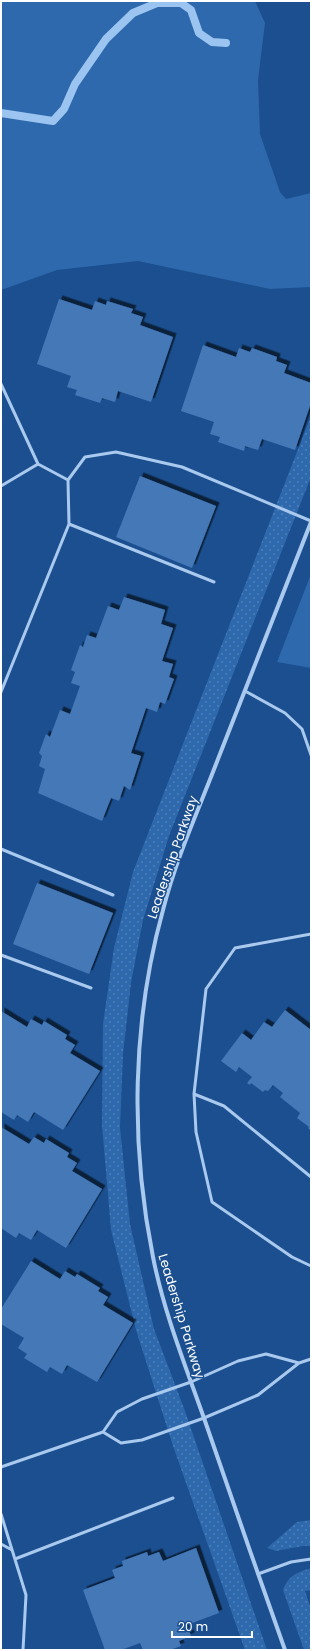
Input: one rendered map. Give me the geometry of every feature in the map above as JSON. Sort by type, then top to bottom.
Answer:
[{"type":"street","name":"Leadership Parkway","points":[[286,1650],[191,1382],[168,1313],[153,1259],[144,1206],[138,1132],[138,1081],[142,1018],[150,965],[163,908],[184,846],[311,521]]},
{"type":"lane","points":[[1,384],[38,464],[68,480]]},
{"type":"lane","points":[[1,692],[69,524],[68,480],[85,457],[116,452],[182,467],[311,521]]},
{"type":"lane","points":[[1,486],[38,464]]},
{"type":"lane","points":[[69,524],[214,582]]},
{"type":"lane","points":[[245,691],[285,713],[302,729],[311,755]]},
{"type":"lane","points":[[1,849],[113,895]]},
{"type":"lane","points":[[311,934],[235,948],[206,989],[194,1094],[196,1132],[212,1202],[292,1257],[311,1266]]},
{"type":"lane","points":[[1,955],[90,988]]},
{"type":"lane","points":[[194,1094],[224,1106],[311,1177]]},
{"type":"lane","points":[[1,1467],[103,1432],[117,1412],[142,1399],[191,1382],[238,1361],[266,1354],[299,1363]]},
{"type":"lane","points":[[103,1432],[121,1443],[142,1440],[204,1418],[258,1395],[299,1363],[311,1359]]},
{"type":"lane","points":[[15,1559],[173,1498]]},
{"type":"lane","points":[[1,1514],[26,1595],[23,1650]]},
{"type":"lane","points":[[1,1544],[12,1550]]},
{"type":"lane","points":[[258,1574],[291,1562],[311,1559]]},
{"type":"shaded area","points":[[1,1],[255,1],[265,23],[258,80],[260,134],[280,192],[286,199],[311,193],[311,287],[270,289],[138,261],[57,270],[1,290]]},
{"type":"shaded area","points":[[311,416],[311,477],[169,836],[143,920],[131,983],[123,1054],[120,1128],[130,1224],[154,1329],[185,1411],[267,1650],[245,1650],[173,1446],[136,1330],[111,1230],[102,1125],[103,1024],[114,948],[133,872]]},
{"type":"shaded area","points":[[311,574],[311,668],[277,662]]},
{"type":"shaded area","points":[[311,1520],[311,1546],[276,1551],[267,1548],[297,1522]]},
{"type":"shaded area","points":[[311,1568],[311,1590],[305,1591],[311,1609],[311,1650],[304,1650],[283,1590],[285,1585],[294,1575]]},
{"type":"building","points":[[59,299],[92,310],[95,301],[106,305],[107,301],[133,309],[131,313],[143,317],[140,325],[173,337],[151,402],[118,391],[115,402],[102,398],[100,403],[75,395],[77,390],[67,387],[71,376],[37,364]]},
{"type":"building","points":[[203,345],[236,357],[239,348],[250,352],[252,348],[277,357],[276,361],[287,365],[284,373],[311,383],[311,403],[295,450],[262,439],[258,450],[245,446],[244,451],[218,442],[220,437],[210,434],[214,422],[181,411]]},
{"type":"building","points":[[140,476],[216,506],[192,568],[116,537]]},
{"type":"building","points":[[124,597],[165,610],[161,624],[173,628],[162,661],[173,664],[169,677],[174,679],[165,704],[160,702],[157,712],[146,708],[131,753],[141,756],[130,790],[124,786],[119,801],[111,798],[102,821],[38,793],[45,769],[39,766],[42,756],[39,753],[46,734],[50,737],[60,710],[70,714],[80,686],[71,683],[75,672],[71,670],[80,645],[83,647],[87,635],[96,638],[108,606],[119,610]]},
{"type":"building","points":[[37,883],[113,913],[89,974],[13,944]]},
{"type":"building","points":[[285,1010],[311,1030],[311,1131],[308,1128],[309,1127],[297,1118],[300,1113],[280,1097],[283,1093],[273,1085],[268,1091],[265,1090],[263,1092],[251,1083],[250,1085],[247,1083],[252,1077],[239,1067],[236,1072],[221,1061],[242,1033],[251,1040],[264,1022],[272,1027]]},
{"type":"building","points":[[1,1011],[27,1027],[31,1019],[42,1025],[44,1021],[67,1035],[65,1039],[75,1045],[70,1053],[100,1071],[63,1130],[34,1112],[28,1122],[17,1115],[14,1120],[1,1112]]},
{"type":"building","points":[[1,1127],[29,1144],[34,1137],[44,1143],[46,1139],[69,1153],[67,1157],[77,1163],[72,1171],[102,1189],[66,1248],[37,1230],[31,1240],[19,1233],[16,1238],[1,1228]]},
{"type":"building","points":[[31,1261],[60,1279],[65,1271],[75,1277],[77,1274],[100,1288],[98,1291],[108,1297],[103,1305],[133,1323],[97,1382],[67,1365],[62,1374],[50,1367],[47,1372],[24,1358],[27,1354],[18,1348],[24,1338],[1,1324],[1,1309]]},
{"type":"building","points":[[196,1548],[219,1613],[187,1625],[191,1636],[179,1641],[181,1646],[170,1650],[143,1650],[140,1643],[121,1650],[105,1650],[83,1590],[115,1578],[112,1570],[123,1566],[122,1561],[147,1552],[148,1556],[159,1552],[163,1561]]},
{"type":"waterway","points":[[1,113],[53,121],[64,109],[75,84],[106,39],[133,13],[157,3],[181,3],[191,10],[199,33],[212,42],[226,43]]}]
